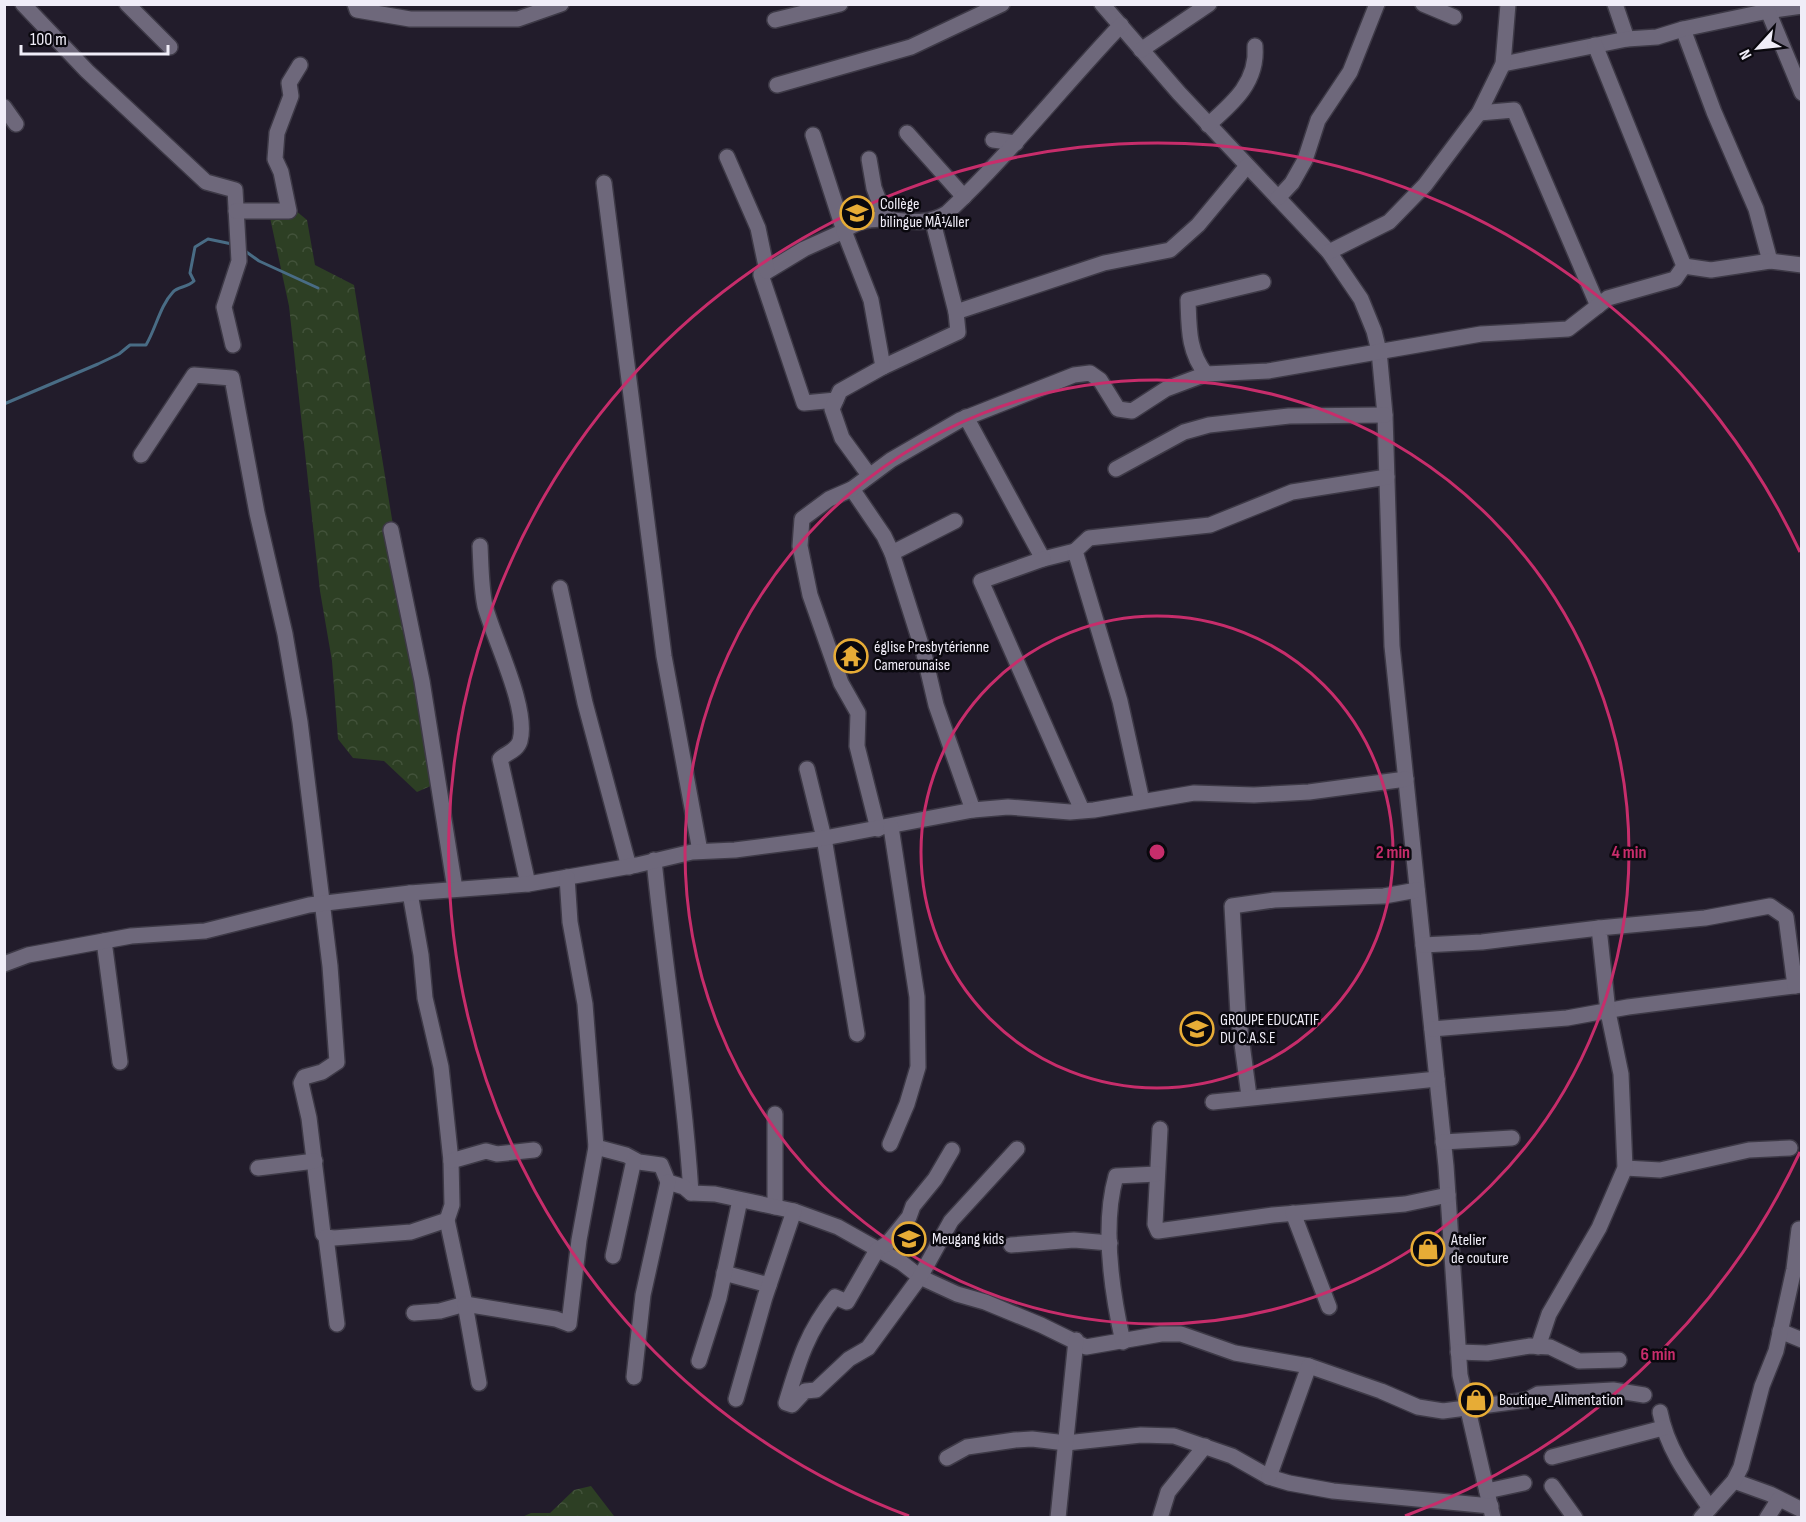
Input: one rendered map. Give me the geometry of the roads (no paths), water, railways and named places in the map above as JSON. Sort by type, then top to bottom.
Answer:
[{"type":"street","points":[[23,4],[87,70],[206,182],[235,190],[239,261],[224,307],[233,345]]},
{"type":"street","points":[[127,4],[170,47]]},
{"type":"street","points":[[355,4],[357,10],[410,19],[518,19],[561,4]]},
{"type":"street","points":[[775,20],[840,4]]},
{"type":"street","points":[[777,85],[911,46],[1002,4]]},
{"type":"street","points":[[1102,4],[1208,125],[1329,252],[1361,299],[1380,351],[1385,415],[1392,646],[1448,1195],[1458,1352],[1468,1409],[1490,1505]]},
{"type":"street","points":[[1141,50],[1209,4]]},
{"type":"street","points":[[1278,198],[1292,183],[1305,160],[1318,120],[1350,72],[1377,4]]},
{"type":"street","points":[[1423,4],[1454,17]]},
{"type":"street","points":[[1329,252],[1389,222],[1425,185],[1479,113],[1503,64],[1508,4]]},
{"type":"street","points":[[1615,4],[1627,39]]},
{"type":"street","points":[[1503,64],[1627,39],[1657,37],[1768,8],[1802,6]]},
{"type":"street","points":[[1768,8],[1802,93]]},
{"type":"street","points":[[836,400],[804,403],[761,275],[804,249],[844,231],[855,222],[867,219],[886,219],[933,222],[964,197],[1016,143],[1058,91],[1121,25]]},
{"type":"street","points":[[1683,29],[1714,112],[1756,208],[1770,261]]},
{"type":"street","points":[[1595,45],[1684,266]]},
{"type":"street","points":[[1208,125],[1240,95],[1252,76],[1256,46]]},
{"type":"street","points":[[236,211],[289,211],[281,172],[275,159],[277,133],[291,96],[289,83],[300,65]]},
{"type":"street","points":[[4,107],[16,124]]},
{"type":"street","points":[[1479,113],[1514,110],[1598,306]]},
{"type":"street","points":[[907,133],[964,197]]},
{"type":"street","points":[[813,135],[844,231],[871,300],[883,367]]},
{"type":"street","points":[[993,140],[1016,143]]},
{"type":"street","points":[[727,157],[758,228],[767,271]]},
{"type":"street","points":[[869,159],[874,188],[886,219]]},
{"type":"street","points":[[956,312],[1104,264],[1170,250],[1198,225],[1247,166]]},
{"type":"street","points":[[604,183],[664,656],[700,851]]},
{"type":"street","points":[[869,475],[842,438],[834,421],[832,409],[840,391],[883,367],[958,332],[956,312],[933,222]]},
{"type":"street","points":[[1684,266],[1712,270],[1770,261],[1802,265]]},
{"type":"street","points":[[890,1144],[918,1067],[917,997],[884,828],[857,746],[858,713],[841,683],[810,595],[800,546],[799,527],[806,513],[852,489],[869,475],[966,417],[1074,375],[1090,373],[1100,380],[1118,409],[1132,411],[1166,389],[1206,374],[1268,371],[1480,334],[1568,329],[1608,298],[1675,279],[1684,266]]},
{"type":"street","points":[[1206,374],[1198,364],[1191,346],[1188,300],[1263,282]]},
{"type":"street","points":[[141,455],[194,375],[232,378],[257,513],[287,645],[300,722],[323,903],[339,1051],[334,1066],[304,1077],[300,1083],[315,1161],[323,1234],[326,1237],[337,1324]]},
{"type":"street","points":[[1116,469],[1184,432],[1209,425],[1289,416],[1385,415]]},
{"type":"street","points":[[966,417],[1044,559]]},
{"type":"street","points":[[1082,810],[981,581],[1044,559],[1075,551],[1089,538],[1210,525],[1292,492],[1387,477]]},
{"type":"street","points":[[852,489],[884,536],[892,553],[924,654],[936,705],[973,810]]},
{"type":"street","points":[[892,553],[955,521]]},
{"type":"street","points":[[391,530],[422,681],[455,889]]},
{"type":"street","points":[[480,546],[485,604],[512,684],[519,715],[520,741],[515,749],[500,759],[528,884]]},
{"type":"street","points":[[1075,551],[1120,702],[1142,801]]},
{"type":"street","points":[[560,588],[585,703],[629,867]]},
{"type":"street","points":[[807,769],[824,838],[857,1034]]},
{"type":"street","points":[[4,964],[28,955],[130,936],[205,931],[323,903],[410,893],[528,884],[629,867],[700,851],[735,850],[824,838],[973,810],[1008,807],[1082,810],[1117,808],[1142,801],[1194,793],[1254,795],[1309,792],[1406,778]]},
{"type":"street","points":[[654,860],[670,1011],[686,1115],[691,1193]]},
{"type":"street","points":[[414,1313],[440,1311],[465,1305],[555,1319],[569,1324],[579,1240],[596,1147],[585,1004],[570,922],[567,877]]},
{"type":"street","points":[[1249,1096],[1238,1014],[1232,906],[1274,900],[1384,896],[1417,890]]},
{"type":"street","points":[[410,893],[421,956],[425,998],[441,1067],[451,1161],[452,1205],[447,1220],[479,1383]]},
{"type":"street","points":[[1423,945],[1482,942],[1705,918],[1770,906],[1786,917],[1798,985],[1526,1023],[1432,1029]]},
{"type":"street","points":[[1538,1347],[1549,1314],[1599,1228],[1625,1168],[1627,1155],[1621,1074],[1608,1012],[1599,928]]},
{"type":"street","points":[[104,941],[120,1062]]},
{"type":"street","points":[[1213,1102],[1249,1096],[1293,1096],[1335,1088],[1437,1079]]},
{"type":"street","points":[[775,1114],[775,1207]]},
{"type":"street","points":[[1160,1129],[1155,1224],[1158,1230],[1293,1213],[1371,1208],[1448,1195]]},
{"type":"street","points":[[1443,1142],[1512,1138]]},
{"type":"street","points":[[596,1147],[626,1155],[634,1160],[661,1165],[668,1182],[643,1295],[634,1377]]},
{"type":"street","points":[[1625,1168],[1660,1170],[1749,1150],[1790,1148]]},
{"type":"street","points":[[952,1150],[935,1179],[913,1206],[909,1217],[888,1243],[877,1250],[847,1302],[835,1297],[808,1335],[786,1403],[792,1405],[805,1391],[816,1390],[849,1359],[868,1348],[920,1277],[951,1221],[1017,1149]]},
{"type":"street","points":[[451,1161],[486,1151],[497,1154],[534,1150]]},
{"type":"street","points":[[613,1256],[634,1160]]},
{"type":"street","points":[[258,1168],[315,1161]]},
{"type":"street","points":[[1123,1342],[1116,1313],[1110,1243],[1112,1192],[1116,1176],[1157,1174]]},
{"type":"street","points":[[668,1182],[684,1187],[691,1193],[715,1194],[794,1211],[838,1227],[920,1277],[1076,1340],[1086,1347],[1161,1334],[1181,1334],[1235,1353],[1309,1366],[1381,1391],[1418,1407],[1443,1412],[1527,1400],[1538,1394],[1613,1390],[1644,1395]]},
{"type":"street","points":[[699,1361],[719,1298],[740,1200]]},
{"type":"street","points":[[736,1399],[769,1285],[794,1211]]},
{"type":"street","points":[[1293,1213],[1329,1307]]},
{"type":"street","points":[[326,1237],[411,1232],[447,1220]]},
{"type":"street","points":[[1660,1412],[1663,1428],[1706,1513],[1734,1481],[1780,1331],[1794,1269],[1799,1228]]},
{"type":"street","points":[[1011,1245],[1074,1240],[1110,1243]]},
{"type":"street","points":[[724,1273],[769,1285]]},
{"type":"street","points":[[1780,1331],[1802,1340]]},
{"type":"street","points":[[1058,1518],[1076,1340]]},
{"type":"street","points":[[1458,1352],[1487,1353],[1538,1347],[1565,1352],[1579,1361],[1619,1360]]},
{"type":"street","points":[[1269,1477],[1309,1366]]},
{"type":"street","points":[[1552,1457],[1663,1428]]},
{"type":"street","points":[[947,1458],[967,1447],[1032,1438],[1066,1443],[1174,1436],[1239,1459],[1269,1477],[1333,1491],[1490,1505],[1524,1483]]},
{"type":"street","points":[[1160,1518],[1168,1492],[1205,1446]]},
{"type":"street","points":[[1734,1481],[1802,1510]]},
{"type":"street","points":[[1552,1486],[1575,1518]]},
{"type":"street","points":[[1767,1518],[1779,1499]]},
{"type":"waterway","points":[[4,404],[98,364],[119,354],[130,345],[146,345],[161,310],[169,298],[175,290],[194,281],[190,273],[195,247],[208,239],[232,244]]},
{"type":"waterway","points":[[245,251],[259,261],[318,288]]},
{"type":"place","name":"Collège bilingue MÃ¼ller","points":[[857,213]]},
{"type":"place","name":"église Presbytérienne Camerounaise","points":[[851,656]]},
{"type":"place","name":"GROUPE EDUCATIF DU C.A.S.E","points":[[1197,1029]]},
{"type":"place","name":"Meugang kids","points":[[909,1239]]},
{"type":"place","name":"Atelier de couture","points":[[1428,1249]]},
{"type":"place","name":"Boutique_Alimentation","points":[[1476,1400]]}]
